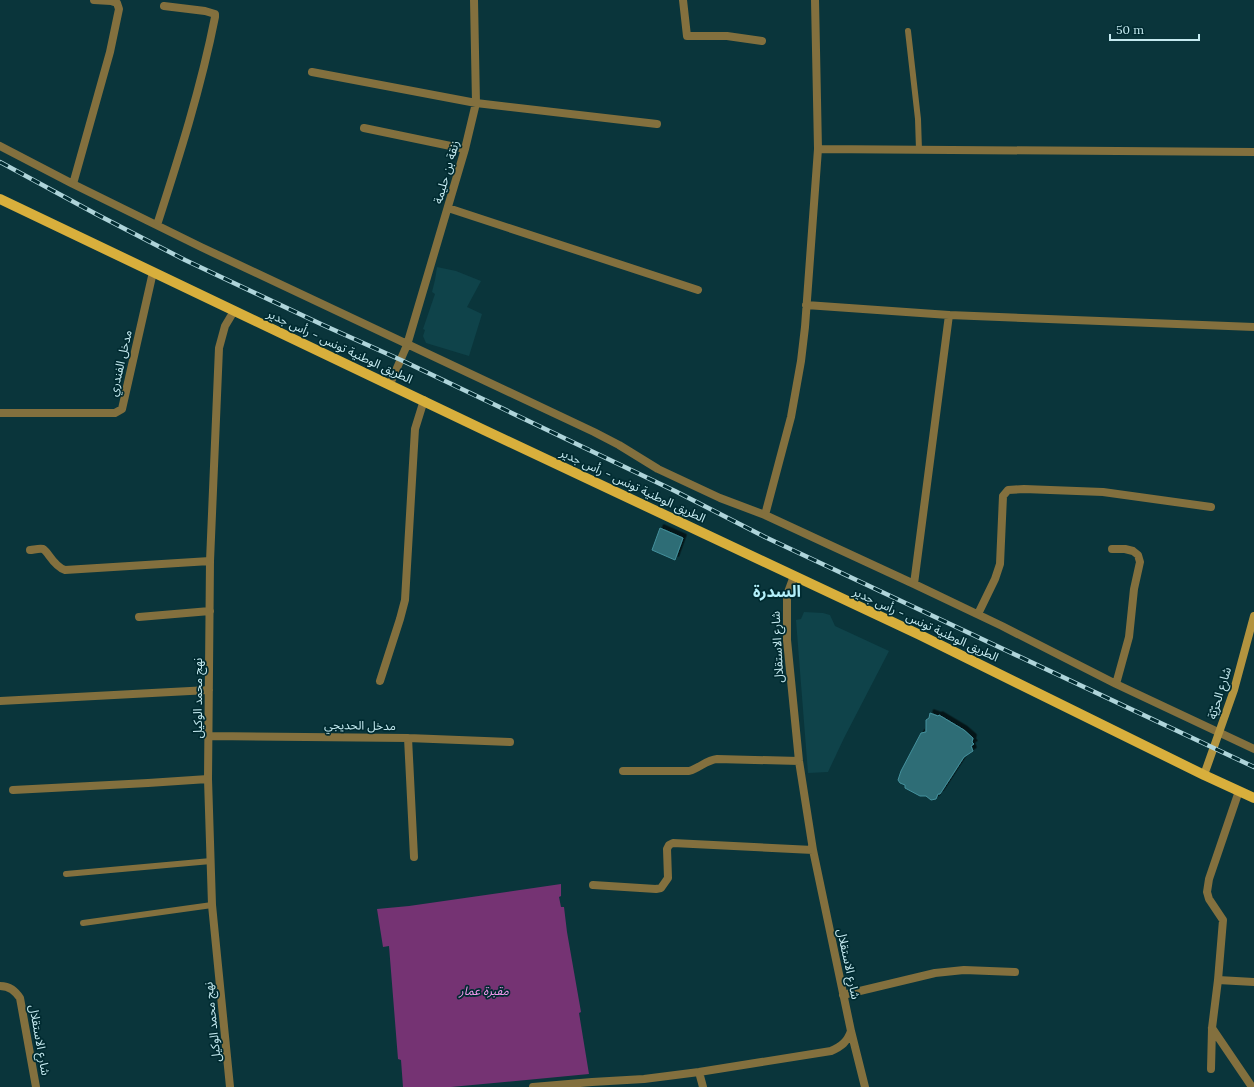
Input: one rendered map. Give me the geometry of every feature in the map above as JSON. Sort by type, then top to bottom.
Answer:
[{"type":"main road","name":"الطريق الوطنية تونس - رأس جدير","points":[[0,199],[927,638],[1204,775],[1254,798]]},
{"type":"street","points":[[73,184],[110,52],[119,9],[117,3],[111,1],[94,0]]},
{"type":"street","name":"زنقة بن حليمة","points":[[390,384],[407,345],[465,149],[476,103],[474,0]]},
{"type":"street","points":[[683,0],[686,36],[726,36],[762,41]]},
{"type":"street","points":[[765,515],[792,410],[801,361],[818,149],[815,0]]},
{"type":"street","points":[[157,225],[194,105],[216,17],[215,14],[205,11],[164,6]]},
{"type":"street","points":[[312,72],[476,103],[657,124]]},
{"type":"street","points":[[364,128],[465,149]]},
{"type":"street","points":[[0,146],[157,225],[407,345],[594,432],[619,445],[658,469],[720,498],[765,515],[978,614],[1116,684],[1254,749]]},
{"type":"street","points":[[818,149],[1254,152]]},
{"type":"street","points":[[448,208],[698,290]]},
{"type":"street","name":"مدخل الفندري","points":[[0,413],[115,413],[122,409],[153,272]]},
{"type":"street","points":[[806,305],[949,315],[1254,327]]},
{"type":"street","name":"نهج محمد الوكيل","points":[[230,1087],[212,905],[208,779],[210,562],[219,348],[225,326],[234,311]]},
{"type":"street","points":[[914,584],[949,315]]},
{"type":"street","points":[[380,681],[405,600],[415,429],[424,400]]},
{"type":"street","points":[[978,614],[995,579],[1000,564],[1003,496],[1008,490],[1024,489],[1103,492],[1211,507]]},
{"type":"street","points":[[30,550],[43,549],[47,552],[54,563],[65,570],[210,562]]},
{"type":"street","points":[[1112,549],[1125,549],[1133,551],[1138,555],[1140,562],[1134,589],[1129,637],[1116,684]]},
{"type":"street","name":"شارع الاستقلال","points":[[794,576],[787,595],[787,640],[799,761],[813,850],[843,995],[865,1087]]},
{"type":"street","points":[[139,617],[210,611]]},
{"type":"street","name":"شارع الحرّيّة","points":[[1204,775],[1236,683],[1254,616]]},
{"type":"street","points":[[0,701],[209,690]]},
{"type":"street","name":"مدخل الحديجي","points":[[209,736],[408,738],[510,742]]},
{"type":"street","points":[[408,738],[414,857]]},
{"type":"street","points":[[623,771],[689,771],[697,769],[710,760],[717,759],[799,761]]},
{"type":"street","points":[[13,790],[208,779]]},
{"type":"street","points":[[1211,1069],[1212,1028],[1223,920],[1208,900],[1206,892],[1208,880],[1240,791]]},
{"type":"street","points":[[593,885],[656,889],[661,888],[668,878],[667,849],[669,845],[673,843],[813,850]]},
{"type":"street","points":[[843,995],[935,973],[964,970],[1015,972]]},
{"type":"street","points":[[1218,980],[1254,982]]},
{"type":"street","name":"شارع الاستقلال","points":[[0,986],[14,989],[20,998],[24,1010],[36,1087]]},
{"type":"street","points":[[1212,1028],[1252,1087]]},
{"type":"street","points":[[533,1087],[592,1084],[644,1079],[699,1072],[831,1051],[842,1046],[852,1031]]},
{"type":"street","points":[[699,1072],[703,1087]]},
{"type":"lane","points":[[908,31],[918,119],[919,150]]},
{"type":"lane","points":[[66,874],[211,861]]},
{"type":"lane","points":[[83,923],[212,905]]},
{"type":"shaded area","points":[[437,267],[456,271],[481,281],[467,307],[482,314],[469,356],[426,343],[423,336],[425,330],[423,329],[435,294],[432,292]]},
{"type":"shaded area","points":[[804,612],[830,615],[835,626],[889,651],[828,772],[808,773],[796,620],[801,619]]},
{"type":"green space","name":"مقبرة عمار","points":[[561,884],[561,896],[559,897],[561,907],[564,907],[581,1012],[579,1013],[589,1074],[451,1087],[403,1087],[401,1060],[398,1059],[389,946],[383,947],[377,909],[409,906]]},
{"type":"building","points":[[660,528],[683,538],[675,560],[652,550]]},
{"type":"building","points":[[930,713],[939,715],[964,730],[973,738],[972,742],[974,744],[971,746],[973,751],[964,757],[940,794],[938,794],[936,799],[931,800],[926,796],[920,796],[905,788],[905,785],[900,783],[898,780],[901,771],[921,733],[926,732],[926,720],[929,718]]},
{"type":"railway","points":[[0,162],[185,260],[401,360],[675,491],[765,537],[1254,767]]},
{"type":"district","name":"السدرة","points":[[777,591]]}]
